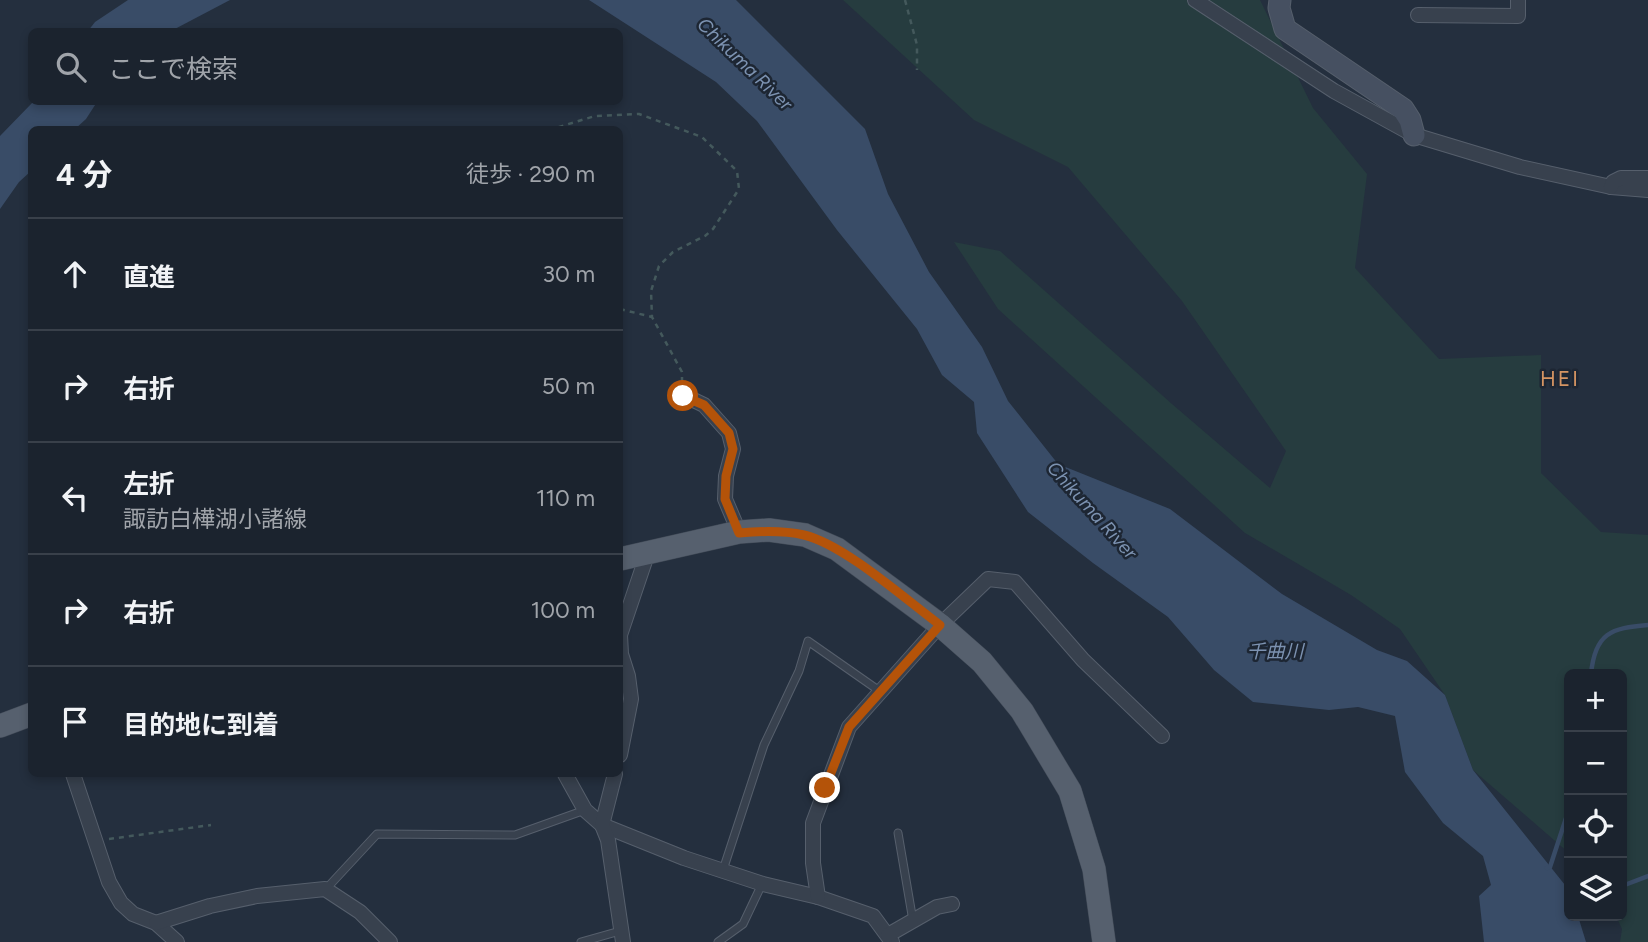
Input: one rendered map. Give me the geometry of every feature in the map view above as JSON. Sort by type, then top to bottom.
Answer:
[{"type":"main road","points":[[623,558],[739,533],[769,530],[805,535],[837,549],[940,625],[982,662],[1022,711],[1070,791],[1094,869],[1104,942]]},
{"type":"main road","points":[[0,726],[28,716]]},
{"type":"street","points":[[1195,0],[1334,91],[1414,135],[1520,167],[1611,187],[1648,190]]},
{"type":"street","points":[[1280,0],[1284,29],[1403,109],[1410,120],[1414,135]]},
{"type":"street","points":[[1418,15],[1518,16],[1518,0]]},
{"type":"street","points":[[1611,187],[1613,181],[1621,178],[1648,178]]},
{"type":"street","points":[[683,396],[704,405],[729,433],[733,449],[726,476],[725,499],[739,533]]},
{"type":"street","points":[[623,626],[648,552]]},
{"type":"street","points":[[818,897],[813,863],[813,823],[849,727],[940,625],[988,579],[1015,582],[1083,660],[1162,736]]},
{"type":"street","points":[[623,660],[631,699],[623,740]]},
{"type":"street","points":[[75,777],[109,881],[121,903],[133,914],[156,923],[177,942]]},
{"type":"street","points":[[567,777],[585,810],[602,825],[684,858],[873,916],[890,938],[937,907],[952,904]]},
{"type":"street","points":[[614,777],[602,825],[608,840],[621,936]]},
{"type":"street","points":[[156,923],[257,895],[325,889],[360,912],[390,942]]},
{"type":"lane","points":[[723,870],[764,745],[799,671],[807,641],[881,692]]},
{"type":"lane","points":[[325,889],[377,834],[515,835],[585,810]]},
{"type":"lane","points":[[898,833],[913,921]]},
{"type":"lane","points":[[718,942],[743,924],[763,884]]},
{"type":"lane","points":[[581,942],[621,936]]},
{"type":"path","points":[[905,0],[917,45],[917,70]]},
{"type":"path","points":[[562,126],[595,116],[639,114],[702,137],[737,171],[739,189],[713,229],[673,252],[659,267],[651,291],[652,317],[682,372],[683,396]]},
{"type":"path","points":[[623,310],[652,317]]},
{"type":"path","points":[[96,841],[211,825]]},
{"type":"green space","points":[[843,0],[1260,0],[1313,108],[1367,174],[1355,268],[1439,359],[1541,355],[1541,473],[1601,532],[1648,535],[1648,942],[1620,942],[1622,929],[1618,921],[1627,921],[1627,669],[1564,669],[1564,849],[1473,770],[1445,695],[1400,629],[1351,595],[1245,533],[998,309],[954,242],[1000,251],[1270,488],[1286,451],[1182,301],[1068,167],[974,120]]},
{"type":"water","points":[[128,0],[230,0],[177,28],[90,28]]},
{"type":"water","name":"千曲川","points":[[589,0],[736,0],[865,129],[888,194],[929,272],[982,347],[1008,401],[1058,464],[1170,509],[1282,594],[1377,650],[1407,661],[1445,695],[1473,770],[1564,884],[1564,921],[1580,921],[1586,942],[1484,942],[1479,896],[1491,885],[1483,856],[1443,823],[1405,772],[1395,716],[1358,707],[1329,710],[1253,702],[1214,670],[1168,617],[1028,512],[977,433],[974,402],[942,375],[917,329],[837,230],[757,121],[716,82]]},
{"type":"water","points":[[30,105],[95,105],[78,126],[28,126],[28,174],[0,209],[0,136]]},
{"type":"waterway","points":[[1592,669],[1596,649],[1607,635],[1624,628],[1648,625]]},
{"type":"waterway","points":[[1547,868],[1550,867],[1564,824]]},
{"type":"waterway","points":[[1627,884],[1648,876]]},
{"type":"district","name":"HEI","points":[[1560,378]]},
{"type":"route","points":[[683,396],[704,405],[729,433],[733,449],[726,476],[725,499],[739,533],[769,530],[805,535],[837,549],[940,625],[849,727],[825,788]]},
{"type":"water label","name":"Chikuma River","points":[[745,64]]},
{"type":"water label","name":"Chikuma River","points":[[1092,510]]}]
